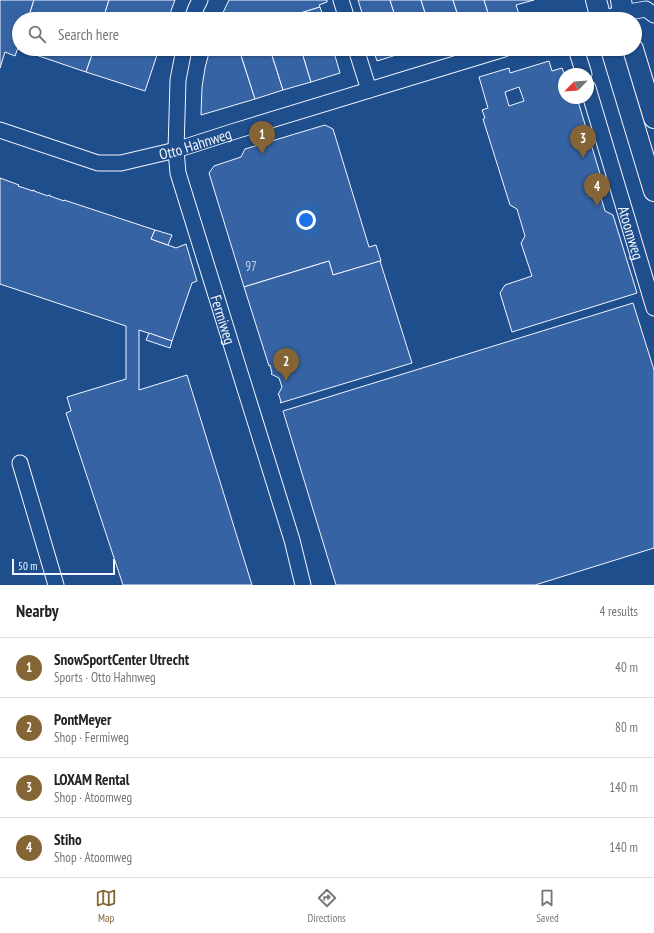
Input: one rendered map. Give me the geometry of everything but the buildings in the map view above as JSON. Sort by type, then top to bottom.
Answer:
[{"type":"main road","points":[[596,0],[600,12]]},
{"type":"main road","points":[[612,56],[654,191]]},
{"type":"main road","points":[[636,56],[654,118]]},
{"type":"street","points":[[195,12],[200,0]]},
{"type":"street","points":[[341,0],[345,12]]},
{"type":"street","points":[[623,11],[646,9],[654,15]]},
{"type":"street","name":"Fermiweg","points":[[183,56],[178,80],[176,150],[178,173],[289,532],[303,585]]},
{"type":"street","points":[[358,56],[369,90]]},
{"type":"street","name":"Otto Hahnweg","points":[[0,130],[98,163],[121,163],[176,150],[481,56]]},
{"type":"street","points":[[578,56],[582,68]]},
{"type":"street","name":"Atoomweg","points":[[593,104],[654,308]]},
{"type":"street","points":[[20,463],[56,585]]},
{"type":"place","name":"SnowSportCenter Utrecht","points":[[262,154]]},
{"type":"place","name":"LOXAM Rental","points":[[583,158]]},
{"type":"place","name":"Stiho","points":[[597,206]]},
{"type":"place","name":"PontMeyer","points":[[286,381]]}]
